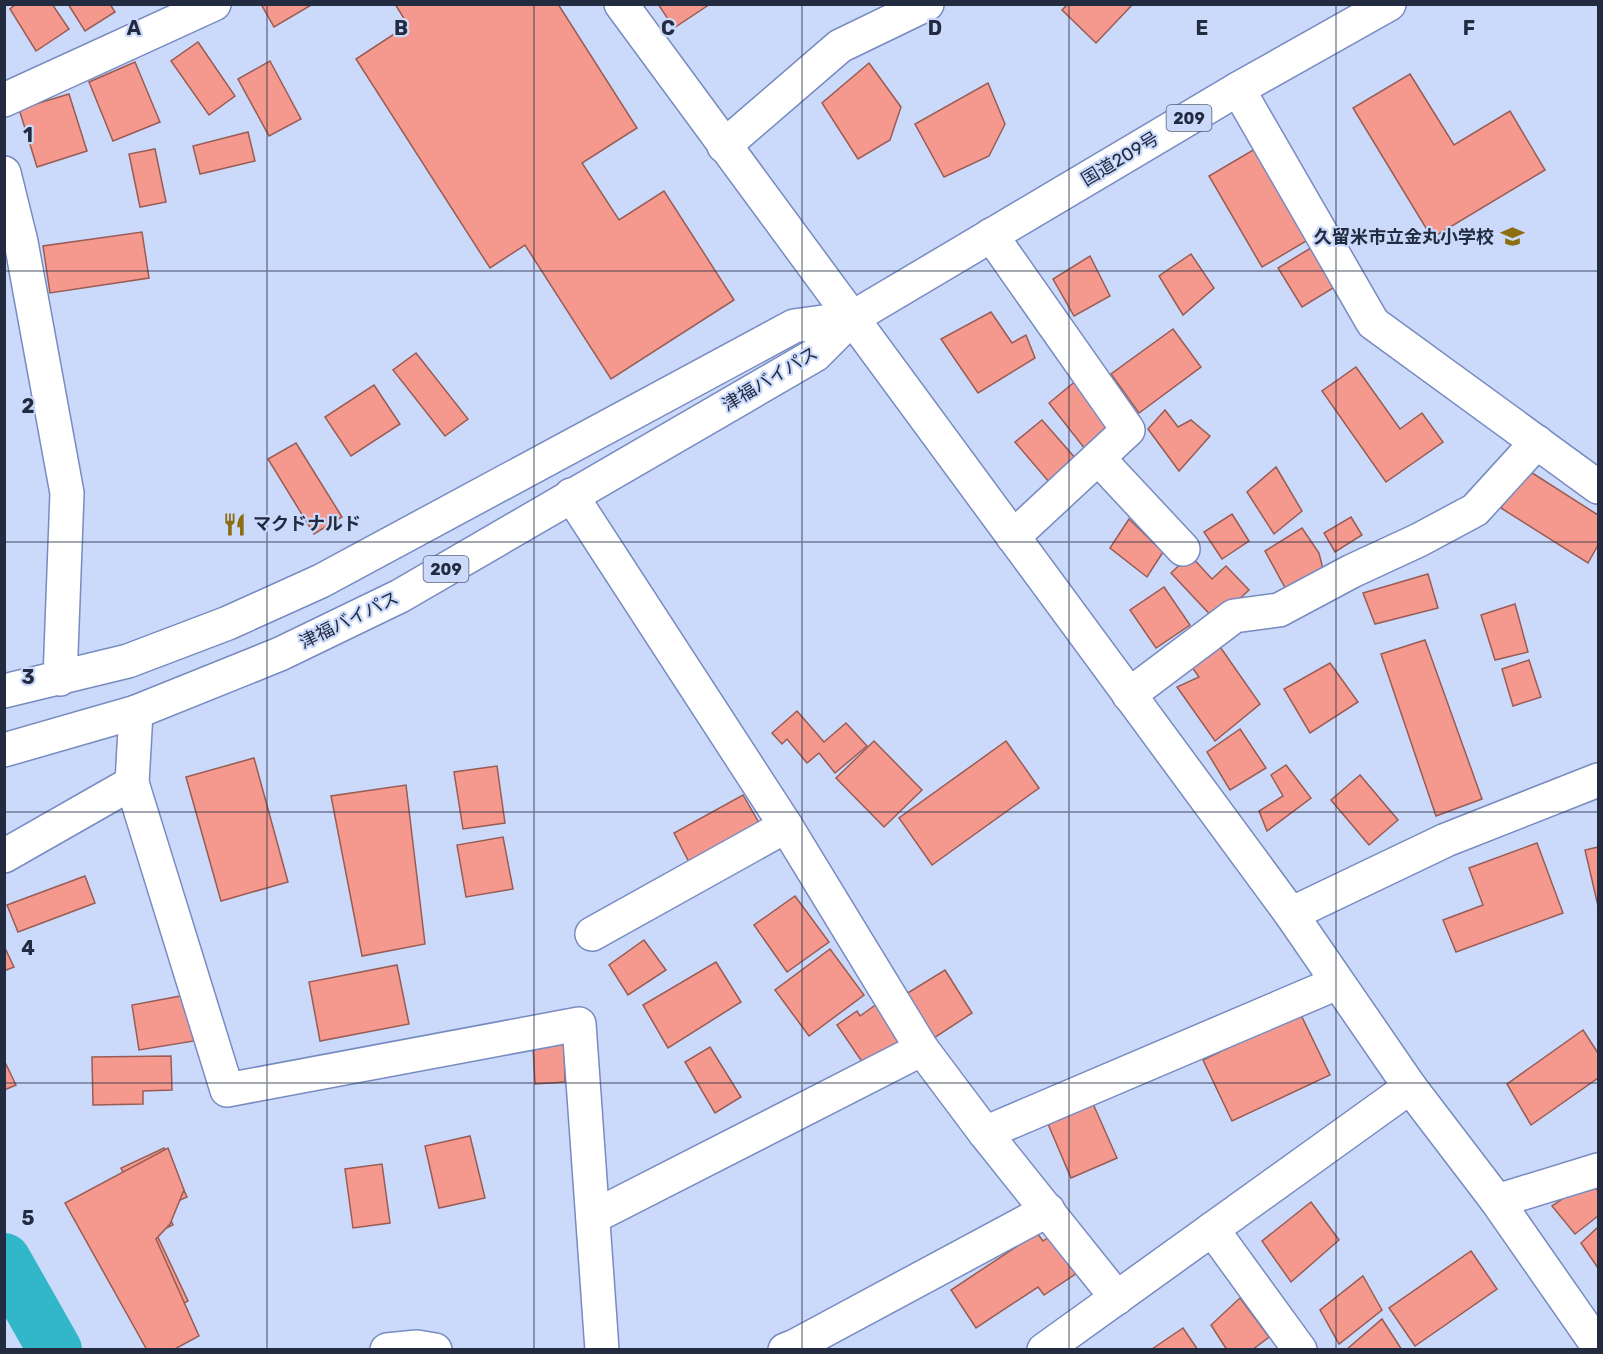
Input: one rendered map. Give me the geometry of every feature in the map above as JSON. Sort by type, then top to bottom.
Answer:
[{"type":"main road","points":[[4,100],[214,4]]},
{"type":"main road","points":[[621,4],[1290,914],[1410,1087],[1497,1201],[1599,1346]]},
{"type":"main road","points":[[724,146],[840,46],[927,4]]},
{"type":"main road","name":"国道209号","points":[[852,318],[1238,90],[1389,4]]},
{"type":"main road","points":[[1238,90],[1373,323],[1599,487]]},
{"type":"main road","points":[[4,173],[21,242],[67,493],[60,679]]},
{"type":"main road","points":[[991,235],[1128,430],[1013,537]]},
{"type":"main road","name":"津福バイパス","points":[[4,750],[136,712],[280,654],[400,596],[815,355],[852,318]]},
{"type":"main road","name":"津福バイパス","points":[[4,691],[128,662],[228,623],[321,581],[794,326],[852,318]]},
{"type":"main road","points":[[1129,695],[1234,616],[1279,610],[1474,510],[1537,442]]},
{"type":"main road","points":[[1098,458],[1183,549]]},
{"type":"main road","points":[[571,495],[786,826],[922,1049],[985,1133],[1117,1298]]},
{"type":"main road","points":[[136,712],[132,783],[227,1090],[579,1023],[602,1350]]},
{"type":"main road","points":[[1290,914],[1446,840],[1599,780]]},
{"type":"main road","points":[[4,856],[132,783]]},
{"type":"main road","points":[[592,934],[786,826]]},
{"type":"main road","points":[[985,1133],[1337,983]]},
{"type":"main road","points":[[593,1217],[922,1049]]},
{"type":"main road","points":[[1044,1350],[1410,1087]]},
{"type":"main road","points":[[1497,1201],[1599,1170]]},
{"type":"main road","points":[[785,1350],[1048,1210]]},
{"type":"main road","points":[[1212,1228],[1300,1350]]},
{"type":"building","points":[[16,4],[52,4],[69,29],[36,51],[10,9]]},
{"type":"building","points":[[68,4],[110,4],[115,12],[85,31]]},
{"type":"building","points":[[261,4],[313,4],[274,27]]},
{"type":"building","points":[[395,4],[558,4],[637,128],[582,163],[619,220],[664,191],[734,300],[611,379],[525,245],[490,268],[356,59],[408,25]]},
{"type":"building","points":[[658,4],[710,4],[674,28]]},
{"type":"building","points":[[1068,4],[1133,4],[1096,43],[1062,10]]},
{"type":"building","points":[[198,42],[235,96],[209,115],[171,61]]},
{"type":"building","points":[[270,61],[301,119],[269,136],[238,79]]},
{"type":"building","points":[[135,62],[160,122],[113,141],[89,82]]},
{"type":"building","points":[[869,63],[901,107],[890,140],[858,159],[822,103]]},
{"type":"building","points":[[1410,74],[1454,145],[1510,111],[1545,170],[1432,238],[1353,108]]},
{"type":"building","points":[[988,83],[1005,124],[989,156],[944,177],[915,124]]},
{"type":"building","points":[[69,94],[87,151],[37,167],[19,109]]},
{"type":"building","points":[[248,132],[255,161],[200,174],[193,146]]},
{"type":"building","points":[[1260,146],[1313,237],[1262,267],[1209,176]]},
{"type":"building","points":[[155,149],[166,202],[140,207],[129,154]]},
{"type":"building","points":[[142,232],[149,278],[50,293],[43,246]]},
{"type":"building","points":[[1314,246],[1338,285],[1302,307],[1278,268]]},
{"type":"building","points":[[1191,254],[1214,288],[1183,315],[1159,276]]},
{"type":"building","points":[[1090,256],[1110,296],[1074,316],[1053,279]]},
{"type":"building","points":[[991,312],[1012,343],[1026,335],[1035,358],[978,393],[941,339]]},
{"type":"building","points":[[1173,329],[1201,367],[1139,413],[1111,374]]},
{"type":"building","points":[[416,353],[468,419],[445,436],[393,370]]},
{"type":"building","points":[[1356,367],[1400,429],[1422,413],[1443,442],[1386,482],[1322,391]]},
{"type":"building","points":[[1077,380],[1113,426],[1085,449],[1049,403]]},
{"type":"building","points":[[374,385],[400,424],[351,456],[325,417]]},
{"type":"building","points":[[1165,410],[1178,427],[1191,420],[1210,436],[1179,471],[1148,429]]},
{"type":"building","points":[[1042,420],[1076,459],[1049,482],[1015,442]]},
{"type":"building","points":[[296,443],[342,517],[314,534],[268,459]]},
{"type":"building","points":[[1276,467],[1302,511],[1274,534],[1247,492]]},
{"type":"building","points":[[1526,469],[1598,515],[1598,545],[1588,563],[1501,508]]},
{"type":"building","points":[[1232,514],[1249,541],[1222,559],[1204,532]]},
{"type":"building","points":[[1351,517],[1362,535],[1335,552],[1324,533]]},
{"type":"building","points":[[1129,519],[1163,552],[1147,577],[1110,548]]},
{"type":"building","points":[[1302,528],[1319,553],[1324,573],[1289,595],[1265,551]]},
{"type":"building","points":[[1190,555],[1212,579],[1226,566],[1249,590],[1216,621],[1171,573]]},
{"type":"building","points":[[1428,574],[1438,608],[1375,624],[1363,593]]},
{"type":"building","points":[[1164,587],[1190,625],[1156,648],[1130,610]]},
{"type":"building","points":[[1515,604],[1528,652],[1495,660],[1481,615]]},
{"type":"building","points":[[1425,640],[1482,799],[1436,816],[1381,654]]},
{"type":"building","points":[[1216,641],[1260,704],[1215,741],[1177,687],[1199,677],[1189,663]]},
{"type":"building","points":[[1529,660],[1541,697],[1513,706],[1502,669]]},
{"type":"building","points":[[1330,663],[1358,702],[1310,733],[1284,689]]},
{"type":"building","points":[[797,711],[824,742],[846,723],[867,746],[835,773],[819,753],[807,763],[787,739],[782,744],[772,733]]},
{"type":"building","points":[[1240,729],[1266,768],[1230,790],[1207,752]]},
{"type":"building","points":[[874,741],[922,790],[884,827],[836,778]]},
{"type":"building","points":[[1006,741],[1039,788],[932,865],[899,818]]},
{"type":"building","points":[[254,758],[288,882],[221,901],[186,777]]},
{"type":"building","points":[[1286,765],[1311,798],[1267,831],[1259,811],[1283,796],[1271,775]]},
{"type":"building","points":[[497,766],[505,823],[463,829],[454,772]]},
{"type":"building","points":[[1360,775],[1398,820],[1369,845],[1331,800]]},
{"type":"building","points":[[406,785],[425,944],[362,956],[331,796]]},
{"type":"building","points":[[743,795],[762,828],[691,866],[674,833]]},
{"type":"building","points":[[503,837],[513,889],[466,897],[457,845]]},
{"type":"building","points":[[1537,843],[1563,913],[1456,952],[1443,920],[1483,905],[1469,868]]},
{"type":"building","points":[[1598,847],[1598,906],[1585,850]]},
{"type":"building","points":[[85,876],[95,903],[18,932],[7,905]]},
{"type":"building","points":[[795,896],[829,942],[787,972],[754,925]]},
{"type":"building","points":[[644,940],[666,970],[628,995],[609,965]]},
{"type":"building","points":[[4,946],[14,967],[4,971]]},
{"type":"building","points":[[830,949],[864,995],[809,1036],[775,990]]},
{"type":"building","points":[[716,962],[741,1002],[668,1048],[643,1005]]},
{"type":"building","points":[[397,965],[409,1024],[320,1041],[309,982]]},
{"type":"building","points":[[945,970],[972,1013],[934,1038],[906,994]]},
{"type":"building","points":[[186,995],[194,1041],[139,1050],[132,1005]]},
{"type":"building","points":[[881,1001],[910,1043],[869,1072],[837,1025],[857,1011],[860,1016]]},
{"type":"building","points":[[1300,1013],[1330,1075],[1232,1121],[1203,1060]]},
{"type":"building","points":[[1583,1030],[1598,1053],[1598,1078],[1531,1125],[1507,1084]]},
{"type":"building","points":[[564,1044],[565,1082],[535,1084],[533,1045]]},
{"type":"building","points":[[710,1047],[741,1097],[715,1113],[685,1062]]},
{"type":"building","points":[[171,1056],[172,1090],[143,1091],[143,1104],[93,1105],[92,1057]]},
{"type":"building","points":[[4,1060],[16,1085],[4,1090]]},
{"type":"building","points":[[1090,1097],[1117,1158],[1071,1178],[1045,1117]]},
{"type":"building","points":[[470,1136],[485,1198],[439,1208],[425,1146]]},
{"type":"building","points":[[164,1148],[187,1197],[165,1207],[173,1225],[156,1233],[188,1301],[141,1323],[85,1203],[128,1183],[121,1168]]},
{"type":"building","points":[[168,1148],[184,1190],[170,1224],[156,1239],[199,1336],[173,1350],[147,1350],[65,1203]]},
{"type":"building","points":[[382,1164],[390,1223],[353,1228],[345,1169]]},
{"type":"building","points":[[1589,1181],[1598,1191],[1598,1216],[1575,1234],[1552,1206]]},
{"type":"building","points":[[1311,1202],[1339,1240],[1291,1282],[1262,1241]]},
{"type":"building","points":[[1598,1227],[1598,1268],[1581,1243]]},
{"type":"building","points":[[1037,1233],[1043,1241],[1055,1233],[1080,1271],[1044,1295],[1038,1287],[976,1328],[951,1290]]},
{"type":"building","points":[[1471,1251],[1497,1289],[1415,1346],[1389,1308]]},
{"type":"building","points":[[1363,1276],[1382,1310],[1339,1344],[1320,1310]]},
{"type":"building","points":[[1240,1298],[1269,1337],[1252,1350],[1227,1350],[1211,1325]]},
{"type":"building","points":[[1382,1319],[1402,1350],[1346,1350]]},
{"type":"building","points":[[1183,1328],[1198,1350],[1152,1349]]},
{"type":"waterway","points":[[4,1260],[55,1350]]},
{"type":"place","name":"久留米市立金丸小学校","points":[[1512,237]]},
{"type":"place","name":"マクドナルド","points":[[235,524]]}]
